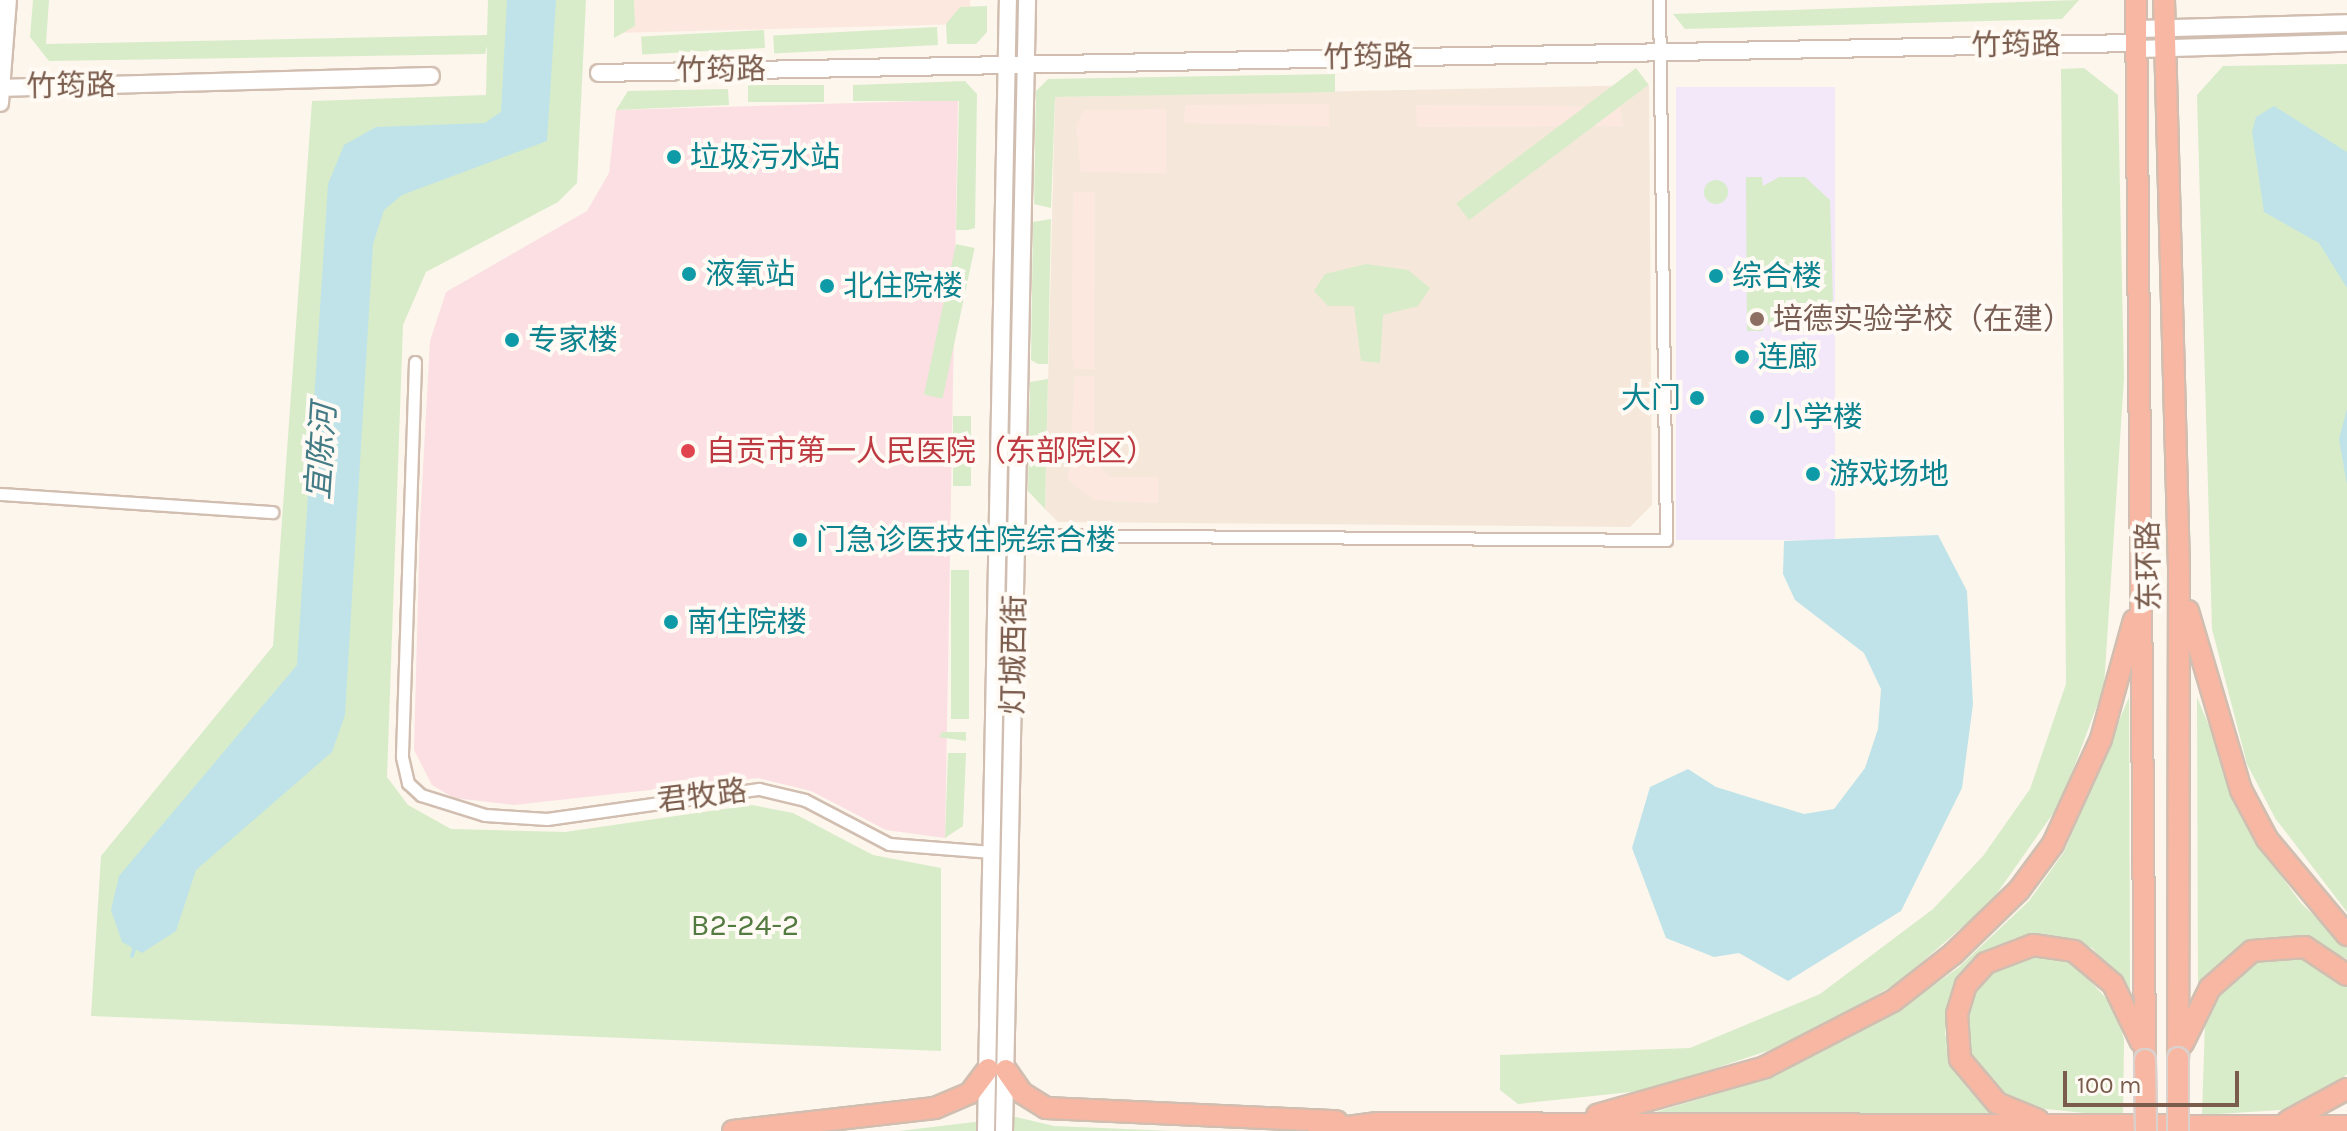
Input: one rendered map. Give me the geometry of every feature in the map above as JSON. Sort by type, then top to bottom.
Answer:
[{"type":"highway","name":"东环路","points":[[2136,0],[2139,40],[2146,1131]]},
{"type":"highway","name":"东环路","points":[[2164,0],[2179,569],[2178,1131]]},
{"type":"highway","points":[[1560,1122],[1676,1098],[1765,1067],[1893,1001],[1953,954],[2019,890],[2083,788],[2125,670],[2143,569]]},
{"type":"highway","points":[[2179,569],[2200,666],[2241,790],[2312,901],[2347,935]]},
{"type":"highway","points":[[2146,902],[2179,903]]},
{"type":"highway","points":[[2062,1126],[1997,1103],[1960,1059],[1957,1014],[1966,985],[1986,963],[2033,945],[2086,958],[2130,1011],[2145,1060]]},
{"type":"highway","points":[[2178,1058],[2210,988],[2252,951],[2305,947],[2347,975]]},
{"type":"highway","points":[[733,1131],[935,1108],[970,1093],[997,1069],[1022,1093],[1070,1111],[1377,1123],[2347,1126]]},
{"type":"highway","points":[[2260,1126],[2296,1119],[2347,1089]]},
{"type":"highway","points":[[1318,1131],[1377,1123]]},
{"type":"main road","points":[[0,93],[8,0]]},
{"type":"main road","name":"灯城西街","points":[[997,1069],[992,852],[1008,0]]},
{"type":"main road","name":"灯城西街","points":[[997,1069],[1017,535],[1027,0]]},
{"type":"main road","name":"竹筠路","points":[[599,73],[1662,53],[2139,40],[2347,23]]},
{"type":"main road","name":"竹筠路","points":[[2166,39],[2347,43]]},
{"type":"main road","name":"竹筠路","points":[[0,93],[431,76]]},
{"type":"main road","points":[[986,1131],[997,1069]]},
{"type":"main road","points":[[997,1069],[1004,1131]]},
{"type":"street","points":[[1017,535],[1666,540],[1659,0]]},
{"type":"street","name":"君牧路","points":[[415,362],[404,629],[402,757],[408,783],[452,809],[547,819],[759,789],[804,800],[889,844],[992,852]]},
{"type":"street","points":[[0,494],[272,512]]},
{"type":"shaded area","points":[[614,0],[970,0],[970,24],[614,33]]},
{"type":"shaded area","points":[[1649,85],[1652,505],[1630,527],[1058,522],[1045,509],[1055,97]]},
{"type":"shaded area","name":"培德实验学校（在建）","points":[[1676,87],[1835,87],[1835,540],[1676,540]]},
{"type":"shaded area","name":"自贡市第一人民医院（东部院区）","points":[[958,100],[945,838],[886,830],[811,791],[758,778],[514,805],[454,798],[432,785],[414,750],[420,524],[430,341],[446,292],[587,211],[609,173],[616,110]]},
{"type":"shaded area","points":[[1329,104],[1329,126],[1183,123],[1186,105]]},
{"type":"shaded area","points":[[1416,105],[1620,107],[1623,126],[1417,127]]},
{"type":"shaded area","points":[[1166,109],[1166,173],[1081,172],[1076,126],[1084,110]]},
{"type":"shaded area","points":[[1073,192],[1095,192],[1094,369],[1075,369],[1072,355]]},
{"type":"shaded area","points":[[1075,376],[1094,376],[1094,461],[1110,477],[1158,477],[1158,503],[1094,500],[1068,480]]},
{"type":"green space","name":"B2-24-2","points":[[33,0],[49,0],[46,44],[487,35],[488,0],[586,0],[577,183],[558,202],[426,272],[403,325],[387,777],[408,805],[451,829],[565,832],[752,805],[793,813],[873,855],[941,868],[941,1051],[91,1016],[101,856],[273,646],[312,101],[486,95],[487,46],[485,54],[49,61],[30,37]]},
{"type":"green space","points":[[614,0],[634,0],[635,26],[614,38]]},
{"type":"green space","points":[[2079,0],[2062,19],[1685,29],[1673,14]]},
{"type":"green space","points":[[987,6],[987,32],[976,44],[947,44],[946,24],[960,7]]},
{"type":"green space","points":[[937,27],[938,45],[774,54],[773,36]]},
{"type":"green space","points":[[764,30],[765,48],[642,54],[641,36]]},
{"type":"green space","points":[[2347,64],[2347,912],[2275,818],[2247,764],[2212,629],[2197,95],[2223,66]]},
{"type":"green space","points":[[1636,68],[1649,85],[1469,220],[1456,203]]},
{"type":"green space","points":[[2084,68],[2118,95],[2124,378],[2104,687],[2061,802],[1991,902],[1899,982],[1838,1017],[1770,1050],[1650,1090],[1518,1104],[1500,1090],[1500,1055],[1690,1048],[1820,994],[1933,909],[1983,856],[2030,789],[2066,684],[2061,69]]},
{"type":"green space","points":[[1335,74],[1335,92],[1055,97],[1051,208],[1034,204],[1036,91],[1048,79]]},
{"type":"green space","points":[[965,81],[977,94],[975,228],[956,230],[959,101],[853,101],[853,85]]},
{"type":"green space","points":[[748,85],[824,85],[824,102],[748,102]]},
{"type":"green space","points":[[728,89],[729,105],[616,110],[628,91]]},
{"type":"green space","points":[[1746,177],[1762,177],[1763,186],[1779,177],[1805,177],[1830,200],[1833,300],[1805,331],[1779,331],[1763,321],[1763,331],[1747,331]]},
{"type":"green space","points":[[1711,180],[1721,180],[1728,187],[1728,197],[1721,204],[1711,204],[1704,197],[1704,187]]},
{"type":"green space","points":[[1051,219],[1048,364],[1038,364],[1031,360],[1033,222]]},
{"type":"green space","points":[[956,244],[975,248],[943,399],[924,395]]},
{"type":"green space","points":[[1366,264],[1408,270],[1430,288],[1418,306],[1383,315],[1380,363],[1361,361],[1354,306],[1328,306],[1314,291],[1325,274]]},
{"type":"green space","points":[[1048,379],[1045,509],[1028,491],[1030,382]]},
{"type":"green space","points":[[953,416],[971,416],[971,486],[953,486]]},
{"type":"green space","points":[[951,570],[969,570],[969,719],[951,719]]},
{"type":"green space","points":[[2129,697],[2130,992],[2092,948],[2067,939],[2015,938],[1993,950],[1948,1013],[1945,1035],[1968,1089],[2003,1117],[1639,1117],[1773,1077],[1899,1010],[1958,968],[2029,901],[2064,852]]},
{"type":"green space","points":[[2197,697],[2258,844],[2301,903],[2347,947],[2347,959],[2302,937],[2274,937],[2220,963],[2198,988]]},
{"type":"green space","points":[[942,732],[966,732],[966,741],[939,737]]},
{"type":"green space","points":[[948,753],[966,753],[963,826],[945,838]]},
{"type":"green space","points":[[2025,953],[2070,959],[2116,1009],[2124,1040],[2123,1117],[2027,1107],[2002,1095],[1970,1059],[1967,1015],[1975,990],[1990,971]]},
{"type":"green space","points":[[2268,956],[2315,961],[2347,987],[2347,1074],[2323,1098],[2294,1109],[2202,1115],[2205,1022],[2230,979]]},
{"type":"green space","points":[[1016,1117],[1054,1126],[1173,1131],[899,1131]]},
{"type":"water","points":[[507,0],[556,0],[547,141],[402,195],[384,210],[373,244],[345,715],[332,752],[196,870],[176,931],[142,953],[122,942],[111,910],[119,876],[297,665],[328,184],[344,145],[376,127],[485,123],[501,112]]},
{"type":"water","points":[[2274,106],[2347,152],[2347,288],[2319,243],[2264,212],[2252,132],[2256,117]]},
{"type":"water","points":[[2347,409],[2347,485],[2339,439]]},
{"type":"water","points":[[1938,535],[1967,591],[1973,704],[1962,788],[1901,911],[1788,981],[1739,953],[1714,957],[1666,938],[1632,848],[1650,787],[1688,769],[1716,787],[1804,814],[1834,809],[1865,768],[1878,729],[1881,689],[1864,653],[1795,600],[1783,574],[1784,541]]},
{"type":"waterway","name":"宜陈河","points":[[132,956],[135,946]]},
{"type":"place","name":"垃圾污水站","points":[[674,157]]},
{"type":"place","name":"液氧站","points":[[689,274]]},
{"type":"place","name":"综合楼","points":[[1716,276]]},
{"type":"place","name":"北住院楼","points":[[827,286]]},
{"type":"place","name":"培德实验学校（在建）","points":[[1757,319]]},
{"type":"place","name":"专家楼","points":[[512,340]]},
{"type":"place","name":"连廊","points":[[1742,357]]},
{"type":"place","name":"大门","points":[[1697,398]]},
{"type":"place","name":"小学楼","points":[[1757,417]]},
{"type":"place","name":"自贡市第一人民医院（东部院区）","points":[[688,451]]},
{"type":"place","name":"游戏场地","points":[[1813,474]]},
{"type":"place","name":"门急诊医技住院综合楼","points":[[800,540]]},
{"type":"place","name":"南住院楼","points":[[671,622]]}]
